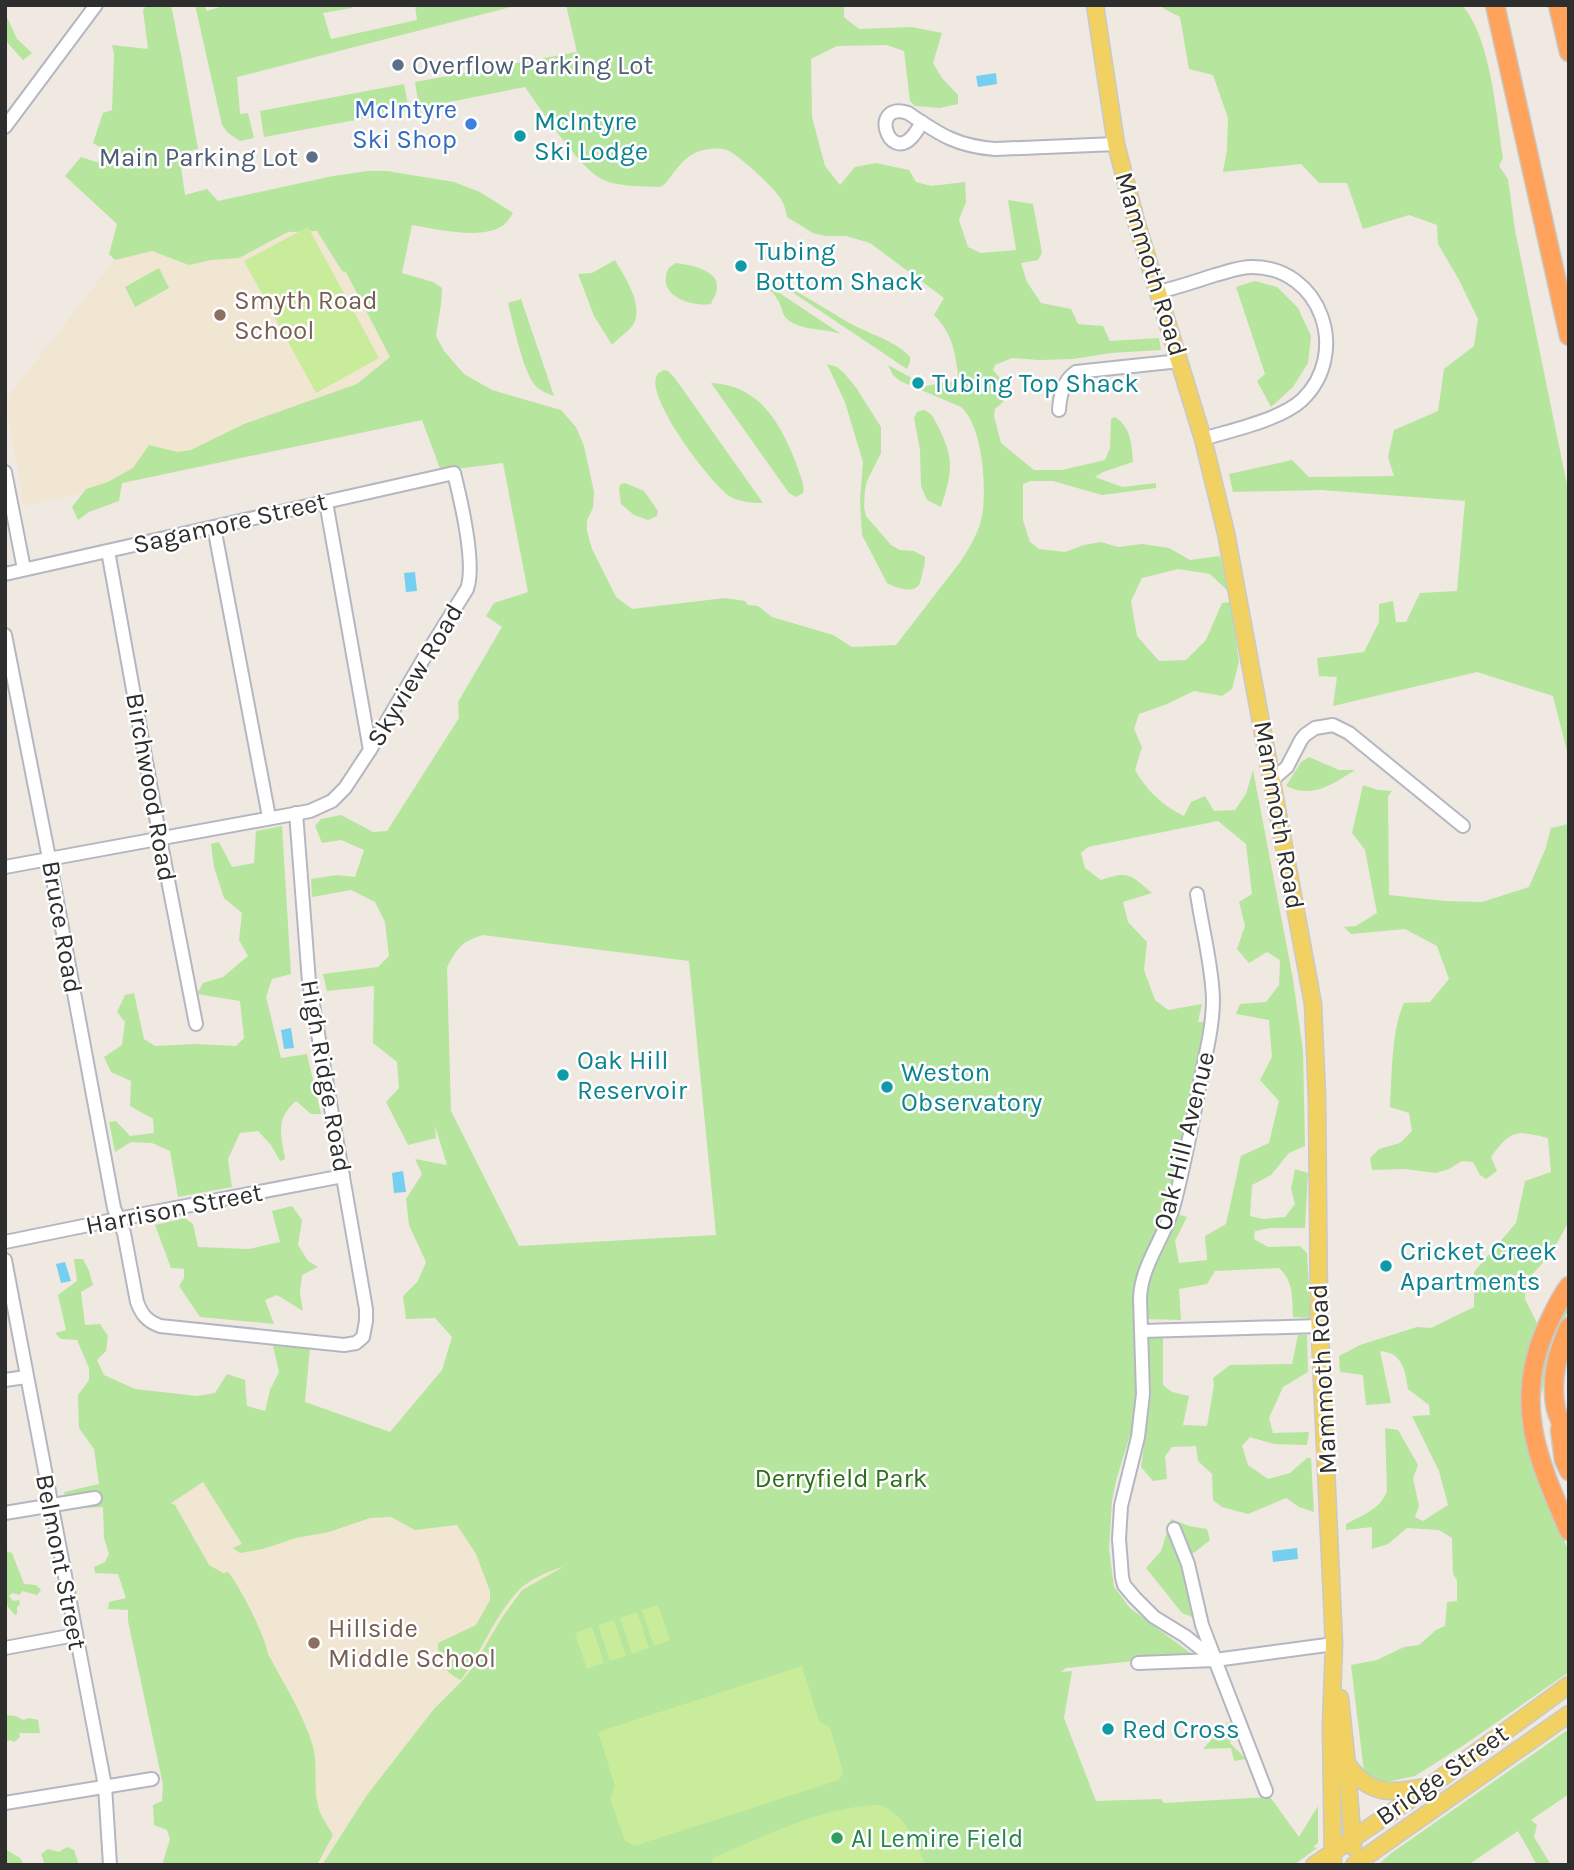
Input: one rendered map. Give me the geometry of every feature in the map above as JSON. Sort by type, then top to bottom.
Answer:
[{"type":"highway","points":[[1495,5],[1569,336]]},
{"type":"highway","points":[[1558,5],[1569,52]]},
{"type":"highway","points":[[1569,1286],[1560,1298],[1541,1340],[1529,1388],[1531,1419],[1538,1452],[1569,1531]]},
{"type":"highway","points":[[1569,1327],[1561,1345],[1554,1384],[1564,1460],[1569,1471]]},
{"type":"highway","points":[[1557,1412],[1569,1441]]},
{"type":"main road","name":"Mammoth Road","points":[[1095,5],[1116,144],[1136,221],[1218,495],[1237,584],[1314,1016],[1320,1326],[1334,1644],[1354,1865]]},
{"type":"main road","name":"Mammoth Road","points":[[1333,1858],[1331,1725],[1334,1644]]},
{"type":"main road","name":"Bridge Street","points":[[1314,1865],[1333,1858],[1352,1838],[1430,1786],[1569,1685]]},
{"type":"main road","name":"Bridge Street","points":[[1354,1865],[1569,1714]]},
{"type":"main road","points":[[1347,1765],[1364,1784],[1374,1788],[1394,1791],[1430,1786]]},
{"type":"main road","points":[[1333,1858],[1354,1865]]},
{"type":"street","points":[[5,127],[96,5]]},
{"type":"street","points":[[922,122],[950,139],[980,148],[1116,144]]},
{"type":"street","points":[[1159,292],[1241,268],[1266,268],[1300,284],[1316,303],[1324,323],[1327,341],[1324,362],[1315,384],[1301,401],[1277,416],[1203,439]]},
{"type":"street","points":[[1059,410],[1065,385],[1069,377],[1076,372],[1180,361]]},
{"type":"street","points":[[5,472],[24,569]]},
{"type":"street","name":"Sagamore Street","points":[[5,573],[454,474]]},
{"type":"street","name":"Skyview Road","points":[[5,867],[317,809],[332,801],[345,788],[370,750],[469,583],[468,549],[454,474]]},
{"type":"street","points":[[326,502],[370,750]]},
{"type":"street","points":[[214,527],[269,817]]},
{"type":"street","name":"Birchwood Road","points":[[108,551],[160,839],[197,1024]]},
{"type":"street","name":"Bruce Road","points":[[5,635],[50,858],[114,1208],[124,1233],[141,1312],[151,1322],[160,1326],[344,1345],[356,1343],[363,1337]]},
{"type":"street","points":[[1272,779],[1287,767],[1305,735],[1315,728],[1333,725],[1349,733],[1463,826]]},
{"type":"street","name":"High Ridge Road","points":[[296,813],[309,982],[365,1296],[366,1321],[363,1337]]},
{"type":"street","name":"Oak Hill Avenue","points":[[1196,894],[1213,1000],[1212,1023],[1173,1207],[1167,1227],[1141,1282],[1143,1394],[1138,1437],[1121,1506],[1118,1539],[1124,1585],[1154,1616],[1215,1660]]},
{"type":"street","name":"Harrison Street","points":[[5,1242],[343,1176]]},
{"type":"street","name":"Belmont Street","points":[[5,1260],[104,1786],[110,1865]]},
{"type":"street","points":[[1142,1331],[1320,1326]]},
{"type":"street","points":[[5,1380],[26,1377]]},
{"type":"street","points":[[5,1513],[95,1498]]},
{"type":"street","points":[[1174,1529],[1188,1564],[1202,1625],[1266,1791]]},
{"type":"street","points":[[5,1648],[75,1634]]},
{"type":"street","points":[[1138,1663],[1215,1660],[1334,1644]]},
{"type":"street","points":[[5,1803],[152,1779]]},
{"type":"shaded area","name":"Smyth Road School","points":[[310,201],[422,420],[24,506],[5,401],[141,226]]},
{"type":"shaded area","name":"Hillside Middle School","points":[[91,1407],[568,1473],[570,1564],[521,1590],[473,1667],[434,1709],[367,1795],[322,1865],[187,1865]]},
{"type":"green space","name":"Derryfield Park","points":[[147,5],[171,5],[198,149],[179,153],[185,195],[207,189],[218,201],[333,176],[387,171],[454,182],[480,192],[513,213],[502,226],[483,232],[458,232],[412,225],[402,273],[433,282],[442,288],[436,336],[444,351],[464,374],[492,390],[561,410],[576,427],[584,446],[594,492],[593,508],[587,520],[592,549],[616,597],[632,609],[725,598],[758,606],[772,617],[833,635],[852,647],[896,645],[961,561],[971,545],[982,516],[982,458],[968,416],[961,407],[900,381],[888,365],[926,386],[959,380],[950,337],[934,315],[944,298],[870,243],[846,236],[813,233],[787,217],[783,203],[773,189],[748,165],[727,150],[706,150],[691,155],[660,187],[612,183],[596,176],[574,154],[525,87],[419,108],[415,82],[577,52],[566,5],[844,5],[844,17],[859,29],[912,27],[942,33],[933,63],[942,78],[958,95],[958,104],[940,108],[915,106],[910,101],[904,51],[887,45],[837,46],[811,59],[812,117],[825,166],[840,185],[855,167],[876,163],[909,170],[916,182],[931,186],[965,182],[966,202],[959,220],[968,247],[981,253],[1016,250],[1008,200],[1033,204],[1042,253],[1038,260],[1021,263],[1027,282],[1041,303],[1071,309],[1078,324],[1103,326],[1110,341],[1159,338],[1161,350],[1111,353],[1073,359],[1012,358],[995,365],[993,370],[1002,381],[1005,400],[995,409],[994,416],[1001,443],[1034,470],[1062,470],[1105,460],[1110,448],[1111,419],[1115,417],[1127,431],[1133,462],[1095,477],[1122,487],[1156,483],[1156,488],[1102,495],[1053,481],[1030,481],[1023,484],[1023,520],[1030,542],[1039,549],[1065,552],[1101,542],[1118,547],[1142,544],[1169,548],[1190,560],[1220,556],[1229,592],[1210,574],[1178,569],[1142,578],[1131,601],[1137,636],[1159,661],[1186,660],[1206,640],[1222,603],[1231,602],[1239,662],[1232,689],[1222,696],[1194,691],[1139,714],[1134,729],[1142,747],[1135,770],[1156,797],[1184,816],[1191,802],[1205,796],[1214,811],[1235,810],[1246,794],[1253,770],[1293,979],[1303,1051],[1305,1146],[1289,1153],[1271,1175],[1252,1185],[1250,1216],[1263,1219],[1285,1217],[1295,1204],[1291,1189],[1295,1169],[1308,1173],[1305,1228],[1255,1231],[1254,1239],[1268,1247],[1300,1246],[1307,1253],[1311,1318],[1293,1317],[1290,1285],[1279,1268],[1215,1271],[1207,1284],[1179,1289],[1181,1320],[1146,1319],[1144,1284],[1174,1213],[1187,1217],[1175,1241],[1179,1263],[1207,1260],[1205,1236],[1226,1224],[1241,1156],[1269,1143],[1279,1101],[1260,1080],[1272,1057],[1269,1020],[1236,1014],[1240,1004],[1266,1002],[1279,985],[1280,960],[1267,952],[1249,963],[1237,949],[1245,926],[1239,902],[1252,894],[1246,844],[1218,821],[1088,847],[1081,853],[1085,868],[1101,880],[1118,875],[1129,876],[1152,893],[1123,902],[1128,922],[1147,942],[1144,970],[1155,1000],[1168,1010],[1202,1004],[1198,1022],[1205,1022],[1167,1210],[1157,1235],[1143,1258],[1137,1296],[1139,1387],[1133,1425],[1112,1501],[1109,1549],[1114,1587],[1130,1608],[1193,1655],[1066,1668],[1061,1672],[1072,1671],[1064,1718],[1096,1801],[1161,1799],[1164,1803],[1270,1797],[1299,1837],[1318,1806],[1318,1843],[1313,1847],[1317,1848],[1294,1865],[322,1865],[367,1795],[434,1709],[461,1682],[473,1667],[501,1619],[522,1590],[563,1567],[540,1576],[520,1589],[503,1609],[461,1680],[443,1665],[438,1643],[476,1625],[490,1600],[490,1591],[476,1554],[457,1525],[415,1530],[391,1517],[370,1518],[329,1532],[240,1553],[233,1548],[242,1544],[203,1482],[171,1503],[175,1505],[209,1565],[223,1573],[228,1572],[251,1612],[268,1654],[305,1724],[314,1754],[318,1806],[333,1835],[317,1865],[162,1865],[170,1839],[167,1830],[154,1825],[153,1805],[162,1801],[163,1785],[128,1621],[128,1610],[108,1609],[109,1602],[126,1598],[118,1574],[95,1573],[94,1567],[105,1562],[109,1554],[104,1538],[103,1507],[67,1509],[64,1492],[99,1484],[94,1449],[79,1428],[78,1395],[89,1380],[89,1368],[77,1340],[61,1339],[55,1333],[66,1330],[58,1295],[77,1281],[74,1259],[83,1259],[93,1285],[81,1292],[85,1325],[100,1324],[108,1336],[106,1351],[97,1360],[104,1375],[135,1389],[197,1396],[215,1393],[227,1374],[245,1380],[247,1406],[265,1411],[270,1390],[279,1372],[273,1346],[310,1347],[305,1402],[390,1432],[442,1370],[452,1337],[435,1318],[406,1319],[403,1296],[418,1281],[426,1262],[409,1225],[406,1199],[422,1174],[415,1159],[447,1165],[435,1126],[436,1138],[408,1145],[386,1102],[399,1088],[397,1062],[373,1043],[374,986],[327,991],[323,974],[378,967],[389,956],[385,922],[375,902],[351,890],[312,897],[311,879],[337,875],[355,877],[364,850],[341,840],[322,843],[315,826],[321,819],[341,815],[373,832],[387,831],[459,718],[458,702],[502,627],[486,616],[494,603],[528,592],[503,463],[441,471],[422,420],[122,483],[119,501],[89,512],[78,520],[72,507],[86,489],[108,482],[133,468],[149,445],[178,452],[191,450],[244,424],[357,384],[390,357],[346,272],[342,271],[317,231],[288,232],[239,258],[189,265],[152,251],[115,260],[109,254],[117,224],[65,176],[81,157],[96,162],[106,161],[101,148],[93,143],[103,113],[112,110],[112,45],[148,49],[143,10]],"holes":[[[483,935],[689,961],[716,1235],[519,1246],[451,1111],[447,968],[453,956],[465,943]]]},
{"type":"green space","points":[[195,5],[204,5],[207,11],[226,5],[351,5],[352,8],[323,13],[331,39],[417,20],[415,5],[519,5],[237,77],[240,114],[248,113],[254,138],[240,141],[222,125]]},
{"type":"green space","points":[[1163,5],[1462,5],[1472,19],[1491,77],[1503,158],[1499,166],[1508,179],[1515,230],[1569,495],[1569,759],[1553,696],[1477,672],[1333,706],[1337,677],[1319,676],[1317,658],[1364,652],[1379,622],[1379,604],[1393,601],[1396,622],[1406,622],[1420,593],[1457,591],[1465,501],[1321,490],[1233,492],[1229,474],[1292,460],[1309,477],[1394,476],[1388,457],[1394,430],[1438,411],[1444,369],[1474,346],[1478,319],[1438,244],[1437,225],[1409,215],[1363,229],[1347,183],[1319,183],[1301,164],[1223,172],[1228,118],[1213,75],[1189,69],[1180,17],[1163,8]]},
{"type":"green space","points":[[5,13],[17,39],[32,53],[23,60],[5,40]]},
{"type":"green space","points":[[404,84],[409,110],[264,137],[260,111]]},
{"type":"green space","points":[[308,227],[379,358],[316,393],[244,261]]},
{"type":"green space","points":[[615,260],[632,291],[637,309],[633,325],[612,345],[594,316],[578,274],[592,273]]},
{"type":"green space","points":[[676,263],[702,269],[713,276],[717,288],[711,304],[688,302],[669,290],[666,274]]},
{"type":"green space","points":[[159,268],[169,288],[135,307],[125,287]]},
{"type":"green space","points":[[757,278],[841,334],[792,323],[785,317],[773,293]]},
{"type":"green space","points":[[1255,281],[1277,287],[1298,308],[1311,336],[1308,363],[1293,387],[1271,407],[1257,381],[1265,374],[1236,287]]},
{"type":"green space","points":[[777,282],[904,351],[910,357],[907,369]]},
{"type":"green space","points":[[521,299],[554,396],[534,384],[522,357],[508,303]]},
{"type":"green space","points":[[827,364],[837,367],[845,374],[881,427],[881,453],[867,481],[864,507],[866,516],[891,545],[925,557],[916,588],[903,589],[887,583],[862,535],[860,501],[863,462],[845,402]]},
{"type":"green space","points":[[664,370],[674,377],[763,503],[746,502],[731,497],[696,460],[671,422],[656,389],[656,378]]},
{"type":"green space","points":[[711,383],[728,385],[742,391],[765,408],[775,420],[790,448],[801,478],[803,493],[796,497],[789,493]]},
{"type":"green space","points":[[924,410],[938,426],[949,458],[948,485],[941,507],[927,500],[921,486],[920,450],[914,418],[917,412]]},
{"type":"green space","points":[[625,483],[644,491],[658,511],[657,516],[648,520],[634,515],[621,504],[619,488]]},
{"type":"green space","points":[[1309,757],[1339,770],[1355,770],[1331,785],[1314,790],[1296,790],[1286,786],[1301,762]]},
{"type":"green space","points":[[1363,785],[1392,791],[1388,796],[1389,895],[1482,902],[1529,887],[1551,828],[1569,824],[1569,1221],[1551,1254],[1526,1281],[1525,1299],[1537,1323],[1521,1386],[1524,1428],[1540,1484],[1569,1552],[1569,1672],[1415,1776],[1387,1782],[1371,1779],[1364,1772],[1351,1665],[1377,1660],[1404,1647],[1419,1645],[1445,1626],[1447,1602],[1457,1601],[1457,1580],[1453,1574],[1452,1538],[1439,1530],[1407,1528],[1388,1544],[1372,1549],[1372,1527],[1346,1530],[1346,1524],[1380,1503],[1387,1491],[1385,1428],[1398,1430],[1418,1465],[1413,1478],[1419,1506],[1415,1517],[1423,1521],[1448,1505],[1439,1471],[1412,1416],[1430,1415],[1429,1405],[1408,1389],[1404,1369],[1398,1359],[1388,1352],[1380,1351],[1391,1403],[1366,1405],[1363,1375],[1340,1372],[1339,1356],[1360,1345],[1417,1327],[1431,1328],[1474,1307],[1474,1272],[1516,1223],[1525,1181],[1551,1172],[1548,1138],[1521,1133],[1509,1137],[1491,1157],[1497,1171],[1486,1179],[1480,1175],[1473,1162],[1462,1161],[1436,1173],[1405,1169],[1372,1170],[1370,1158],[1379,1149],[1400,1143],[1412,1131],[1409,1113],[1390,1107],[1394,1040],[1404,1003],[1430,1002],[1449,979],[1437,946],[1405,929],[1351,934],[1344,927],[1356,926],[1377,913],[1365,850],[1352,833]]},
{"type":"green space","points":[[282,826],[291,974],[272,979],[266,997],[281,1058],[307,1054],[321,1114],[311,1114],[296,1101],[289,1108],[282,1121],[285,1159],[280,1161],[271,1145],[258,1131],[240,1133],[228,1159],[232,1187],[178,1197],[170,1151],[152,1143],[131,1142],[115,1152],[109,1122],[116,1121],[130,1136],[154,1133],[153,1119],[130,1106],[131,1081],[111,1072],[104,1057],[122,1045],[125,1022],[117,1012],[125,995],[134,993],[144,1039],[155,1046],[236,1046],[244,1038],[240,1001],[197,994],[203,983],[223,977],[248,956],[239,940],[242,913],[224,898],[214,867],[211,844],[219,842],[232,867],[254,863],[256,831]]},
{"type":"green space","points":[[292,1206],[302,1220],[298,1245],[308,1261],[318,1267],[302,1275],[300,1293],[303,1311],[277,1295],[265,1300],[274,1324],[200,1317],[179,1286],[184,1278],[184,1269],[171,1268],[155,1225],[185,1218],[193,1224],[198,1247],[249,1249],[280,1242],[272,1211]]},
{"type":"green space","points":[[1569,1294],[1569,1308],[1549,1356],[1539,1406],[1538,1369]]},
{"type":"green space","points":[[1147,1335],[1163,1336],[1163,1385],[1172,1392],[1189,1396],[1183,1425],[1207,1426],[1213,1378],[1230,1365],[1292,1364],[1298,1335],[1307,1335],[1308,1372],[1283,1387],[1269,1418],[1273,1433],[1309,1432],[1307,1445],[1274,1444],[1250,1437],[1242,1446],[1248,1465],[1268,1479],[1290,1473],[1307,1458],[1311,1458],[1314,1512],[1299,1507],[1286,1498],[1248,1514],[1222,1507],[1213,1500],[1212,1474],[1198,1461],[1196,1446],[1172,1447],[1165,1456],[1167,1479],[1153,1481],[1141,1467],[1151,1394]]},
{"type":"green space","points":[[1171,1519],[1207,1529],[1210,1540],[1179,1560],[1193,1596],[1192,1617],[1182,1613],[1146,1568],[1161,1551]]},
{"type":"green space","points":[[5,1551],[12,1553],[24,1584],[36,1585],[41,1590],[37,1595],[22,1591],[20,1595],[12,1593],[9,1596],[13,1601],[19,1600],[20,1604],[15,1615],[8,1607],[5,1597]]},
{"type":"green space","points":[[658,1605],[670,1640],[654,1646],[642,1610]]},
{"type":"green space","points":[[637,1612],[649,1648],[632,1654],[620,1618]]},
{"type":"green space","points":[[614,1620],[626,1656],[610,1661],[598,1625]]},
{"type":"green space","points":[[592,1627],[604,1663],[587,1669],[575,1633]]},
{"type":"green space","points":[[802,1666],[819,1721],[830,1728],[843,1772],[839,1780],[634,1846],[625,1841],[610,1798],[615,1786],[598,1732]]},
{"type":"green space","points":[[5,1715],[23,1720],[38,1720],[40,1733],[19,1733],[20,1737],[14,1742],[5,1742]]},
{"type":"green space","points":[[1231,1722],[1234,1728],[1230,1743],[1246,1759],[1234,1761],[1231,1748],[1203,1749]]},
{"type":"green space","points":[[1569,1729],[1569,1794],[1531,1820],[1537,1825],[1534,1837],[1551,1865],[1537,1865],[1518,1831],[1468,1865],[1378,1865],[1390,1854]]},
{"type":"green space","name":"Al Lemire Field","points":[[880,1805],[903,1822],[914,1838],[925,1865],[711,1865],[713,1858],[816,1816],[859,1806]]},
{"type":"green space","points":[[67,1847],[74,1850],[79,1865],[45,1865],[41,1854],[48,1849],[59,1852]]},
{"type":"green space","points":[[5,1849],[20,1858],[24,1865],[5,1865]]},
{"type":"water","points":[[996,73],[997,84],[978,87],[976,76]]},
{"type":"water","points":[[415,572],[417,591],[406,592],[404,573]]},
{"type":"water","points":[[291,1028],[294,1048],[284,1049],[281,1030]]},
{"type":"water","points":[[403,1171],[406,1192],[394,1193],[392,1173]]},
{"type":"water","points":[[65,1262],[71,1281],[61,1283],[56,1264]]},
{"type":"water","points":[[1297,1548],[1298,1559],[1273,1562],[1272,1551]]},
{"type":"place","name":"Overflow Parking Lot","points":[[398,65]]},
{"type":"place","name":"McIntyre Ski Shop","points":[[471,124]]},
{"type":"place","name":"McIntyre Ski Lodge","points":[[520,136]]},
{"type":"place","name":"Main Parking Lot","points":[[312,157]]},
{"type":"place","name":"Tubing Bottom Shack","points":[[741,266]]},
{"type":"place","name":"Smyth Road School","points":[[220,315]]},
{"type":"place","name":"Tubing Top Shack","points":[[918,383]]},
{"type":"place","name":"Oak Hill Reservoir","points":[[563,1075]]},
{"type":"place","name":"Weston Observatory","points":[[887,1087]]},
{"type":"place","name":"Cricket Creek Apartments","points":[[1386,1266]]},
{"type":"place","name":"Hillside Middle School","points":[[314,1643]]},
{"type":"place","name":"Red Cross","points":[[1108,1729]]},
{"type":"place","name":"Al Lemire Field","points":[[837,1838]]}]
